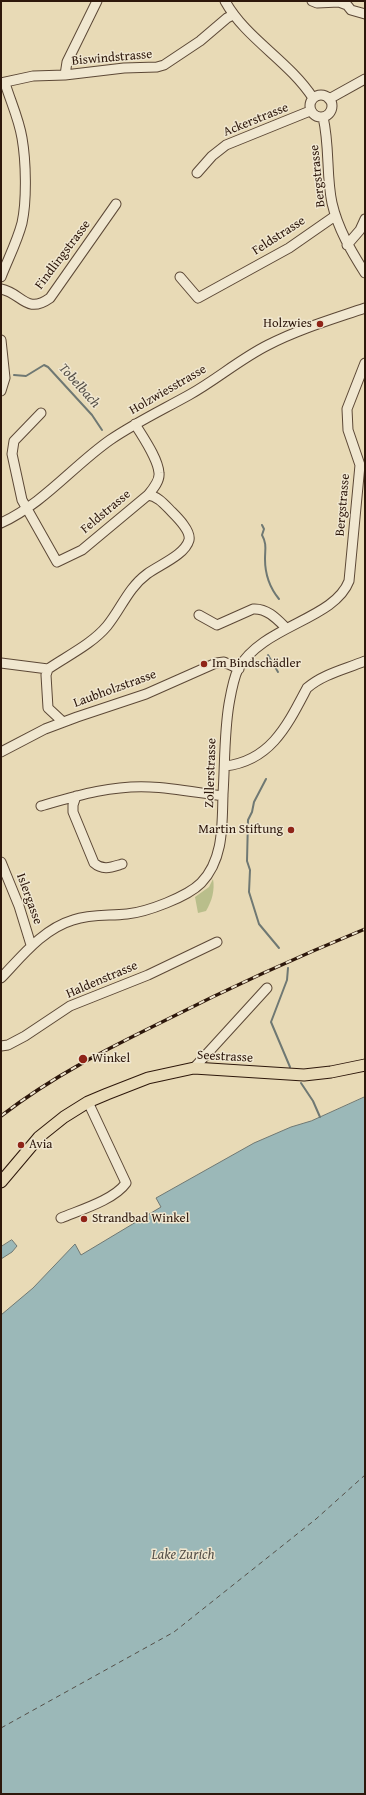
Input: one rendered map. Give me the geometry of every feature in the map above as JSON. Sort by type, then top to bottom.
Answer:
[{"type":"main road","name":"Seestrasse","points":[[1,1182],[39,1137],[64,1117],[88,1102],[148,1078],[194,1068],[304,1075],[331,1072],[365,1065]]},
{"type":"street","points":[[65,75],[67,62],[97,1]]},
{"type":"street","points":[[225,1],[234,15],[250,32],[295,73],[313,98]]},
{"type":"street","points":[[312,1],[317,3],[339,2],[347,5],[351,10],[365,14]]},
{"type":"street","name":"Biswindstrasse","points":[[3,83],[33,76],[65,75],[124,68],[157,67],[164,65],[200,41],[227,18],[234,15]]},
{"type":"street","points":[[329,99],[365,79]]},
{"type":"street","points":[[1,277],[18,237],[25,199],[24,151],[22,136],[3,83]]},
{"type":"street","points":[[320,95],[329,99],[332,106],[330,113],[323,117],[317,117],[310,111],[310,104],[313,98],[320,95]]},
{"type":"street","name":"Ackerstrasse","points":[[197,173],[212,156],[226,145],[310,111]]},
{"type":"street","name":"Bergstrasse","points":[[323,117],[328,145],[331,193],[335,216],[347,245],[365,273]]},
{"type":"street","name":"Findlingstrasse","points":[[1,289],[10,292],[28,304],[34,305],[46,300],[116,204]]},
{"type":"street","name":"Feldstrasse","points":[[180,277],[198,298],[289,248],[335,216]]},
{"type":"street","points":[[347,245],[360,230],[365,219]]},
{"type":"street","name":"Holzwiesstrasse","points":[[1,523],[14,517],[109,441],[135,424],[189,395],[268,345],[365,308]]},
{"type":"street","points":[[1,340],[5,378],[1,391]]},
{"type":"street","name":"Bergstrasse","points":[[289,626],[331,605],[346,590],[351,567],[363,465],[348,430],[346,417],[347,409],[365,363]]},
{"type":"street","points":[[27,507],[22,500],[12,452],[14,440],[41,413]]},
{"type":"street","points":[[135,424],[157,464],[159,474],[156,484],[148,495]]},
{"type":"street","name":"Feldstrasse","points":[[27,507],[57,562],[82,550],[148,495],[155,496],[175,516],[188,533],[189,539],[187,544],[177,555],[154,569],[138,582],[123,600],[107,626],[96,637],[48,669]]},
{"type":"street","points":[[199,615],[217,625],[257,608],[272,614],[289,626]]},
{"type":"street","name":"Zollerstrasse","points":[[1,978],[31,945],[56,927],[72,920],[88,916],[128,914],[154,908],[180,896],[200,883],[213,867],[220,845],[226,724],[231,691],[239,668],[261,644],[289,626]]},
{"type":"street","points":[[225,766],[235,765],[268,748],[278,737],[308,688],[313,683],[326,676],[365,661]]},
{"type":"street","name":"Laubholzstrasse","points":[[1,752],[24,739],[63,722],[146,694],[216,663],[224,662],[239,668]]},
{"type":"street","points":[[1,663],[48,669],[46,674],[48,708],[63,722]]},
{"type":"street","points":[[41,806],[76,796],[121,787],[150,787],[223,796]]},
{"type":"street","points":[[76,796],[73,805],[73,812],[94,863],[98,868],[107,868],[122,864]]},
{"type":"street","name":"Islergasse","points":[[1,862],[19,906],[31,945]]},
{"type":"street","name":"Haldenstrasse","points":[[1,1046],[8,1045],[25,1036],[70,1006],[148,975],[217,942]]},
{"type":"street","points":[[194,1068],[267,988]]},
{"type":"street","points":[[61,1218],[100,1202],[122,1188],[126,1183],[88,1102]]},
{"type":"green space","points":[[213,879],[213,891],[210,903],[206,911],[198,913],[195,897],[209,887]]},
{"type":"water","name":"Lake Zurich","points":[[365,1097],[365,1794],[1,1794],[1,1315],[33,1288],[75,1244],[81,1255],[161,1207],[156,1198],[254,1143],[291,1127],[311,1121]]},
{"type":"water","points":[[12,1240],[17,1246],[12,1252],[1,1259],[1,1247]]},
{"type":"waterway","name":"Tobelbach","points":[[14,375],[26,376],[44,365],[48,367],[92,415],[102,430]]},
{"type":"waterway","name":"Tobelbach","points":[[262,525],[264,529],[262,535],[265,544],[265,564],[267,575],[273,590],[279,599]]},
{"type":"waterway","name":"Tobelbach","points":[[268,655],[278,672]]},
{"type":"waterway","name":"Tobelbach","points":[[266,779],[254,802],[252,812],[248,820],[247,861],[250,870],[249,892],[259,924],[279,948]]},
{"type":"waterway","name":"Tobelbach","points":[[288,968],[287,980],[271,1022],[290,1067]]},
{"type":"waterway","name":"Tobelbach","points":[[301,1083],[313,1101],[320,1117]]},
{"type":"ferry route","points":[[1,1728],[174,1632],[316,1519],[365,1475]]},
{"type":"railway","points":[[1,1116],[40,1088],[123,1042],[289,961],[365,929]]},
{"type":"place","name":"Holzwies","points":[[320,324]]},
{"type":"place","name":"Im Bindschädler","points":[[204,664]]},
{"type":"place","name":"Martin Stiftung","points":[[291,830]]},
{"type":"place","name":"Winkel","points":[[83,1059]]},
{"type":"place","name":"Avia","points":[[21,1145]]},
{"type":"place","name":"Strandbad Winkel","points":[[84,1219]]}]
